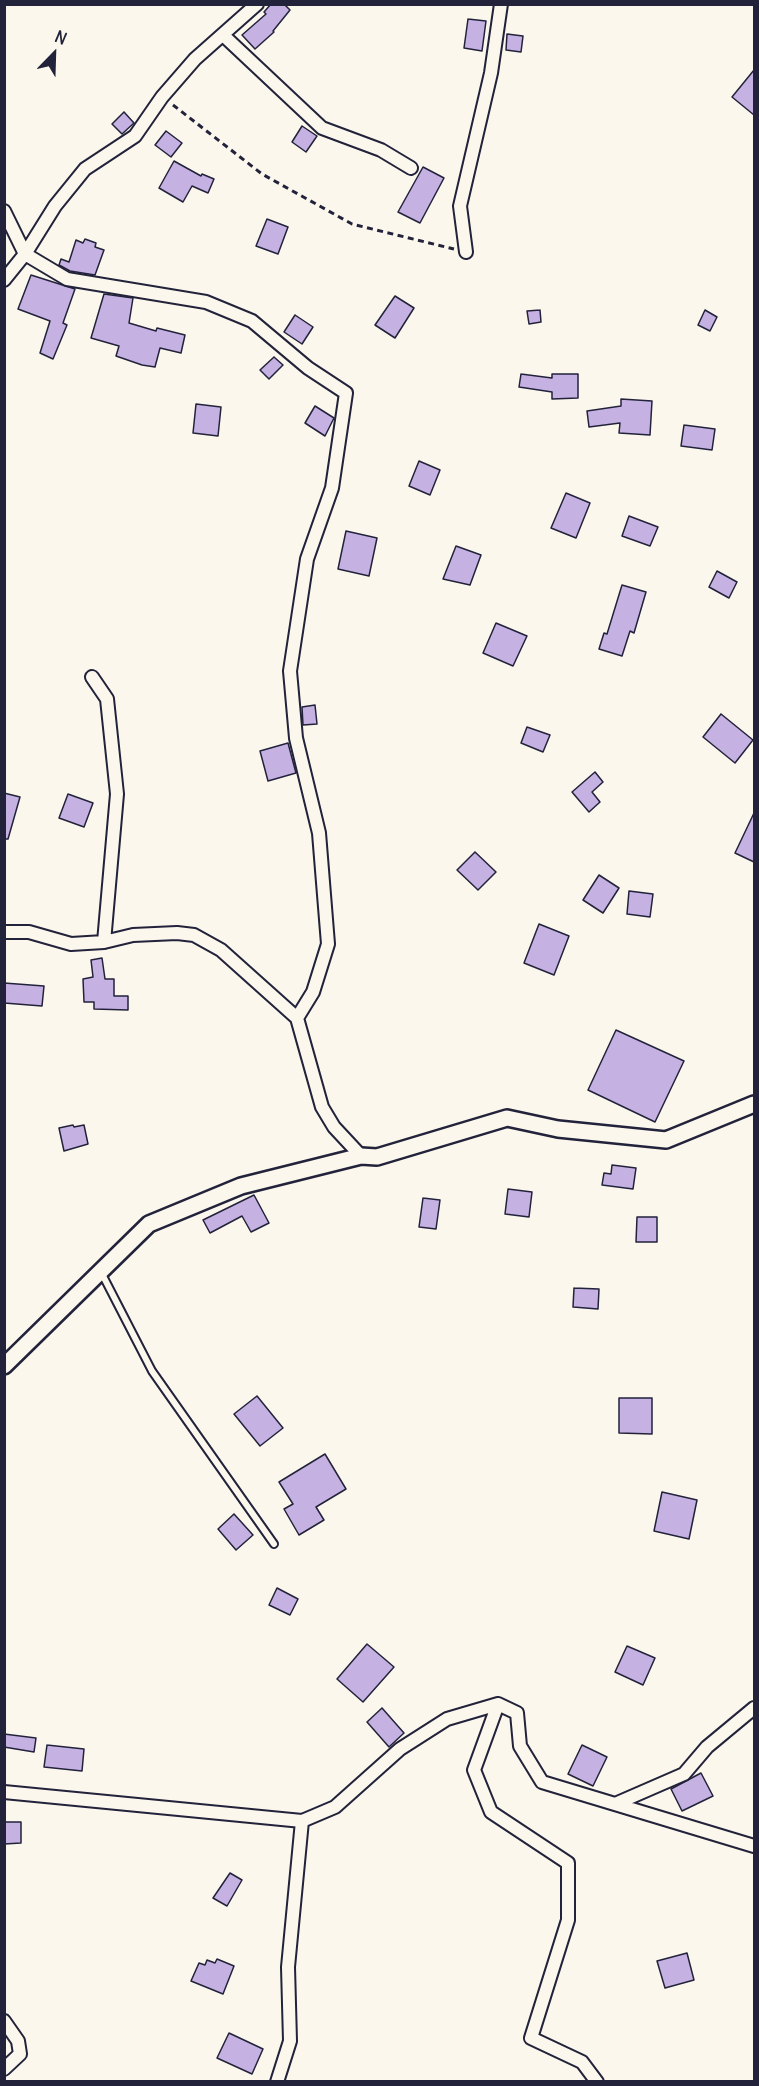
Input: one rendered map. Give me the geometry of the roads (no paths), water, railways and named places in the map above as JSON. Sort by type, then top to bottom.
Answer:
[{"type":"street","points":[[4,280],[25,254],[55,206],[85,169],[135,136],[162,97],[195,59],[257,4]]},
{"type":"street","points":[[466,252],[460,206],[491,73],[501,4]]},
{"type":"street","points":[[223,35],[322,128],[381,150],[411,168]]},
{"type":"street","points":[[4,210],[25,254],[68,279],[206,302],[252,321],[308,368],[346,393],[332,488],[307,559],[290,670],[296,738],[319,833],[328,944],[313,992],[297,1018]]},
{"type":"street","points":[[92,677],[107,699],[117,794],[104,942]]},
{"type":"street","points":[[4,932],[29,932],[71,944],[104,942],[134,935],[195,935],[221,950],[297,1018],[322,1107],[334,1126],[361,1156]]},
{"type":"street","points":[[4,1365],[149,1224],[241,1186],[361,1156],[377,1157],[507,1118],[558,1129],[666,1140],[754,1104]]},
{"type":"street","points":[[498,1704],[474,1770],[491,1812],[568,1863],[568,1920],[531,2038],[582,2062],[597,2082]]},
{"type":"street","points":[[4,1792],[302,1821],[335,1807],[400,1749],[447,1719],[498,1704],[518,1713],[520,1746],[542,1782],[754,1846]]},
{"type":"street","points":[[615,1804],[684,1774],[707,1747],[754,1708]]},
{"type":"street","points":[[277,2082],[290,2040],[288,1967],[302,1821]]},
{"type":"street","points":[[4,2021],[18,2041],[20,2054],[4,2069]]},
{"type":"lane","points":[[100,1270],[152,1371],[274,1544]]}]
